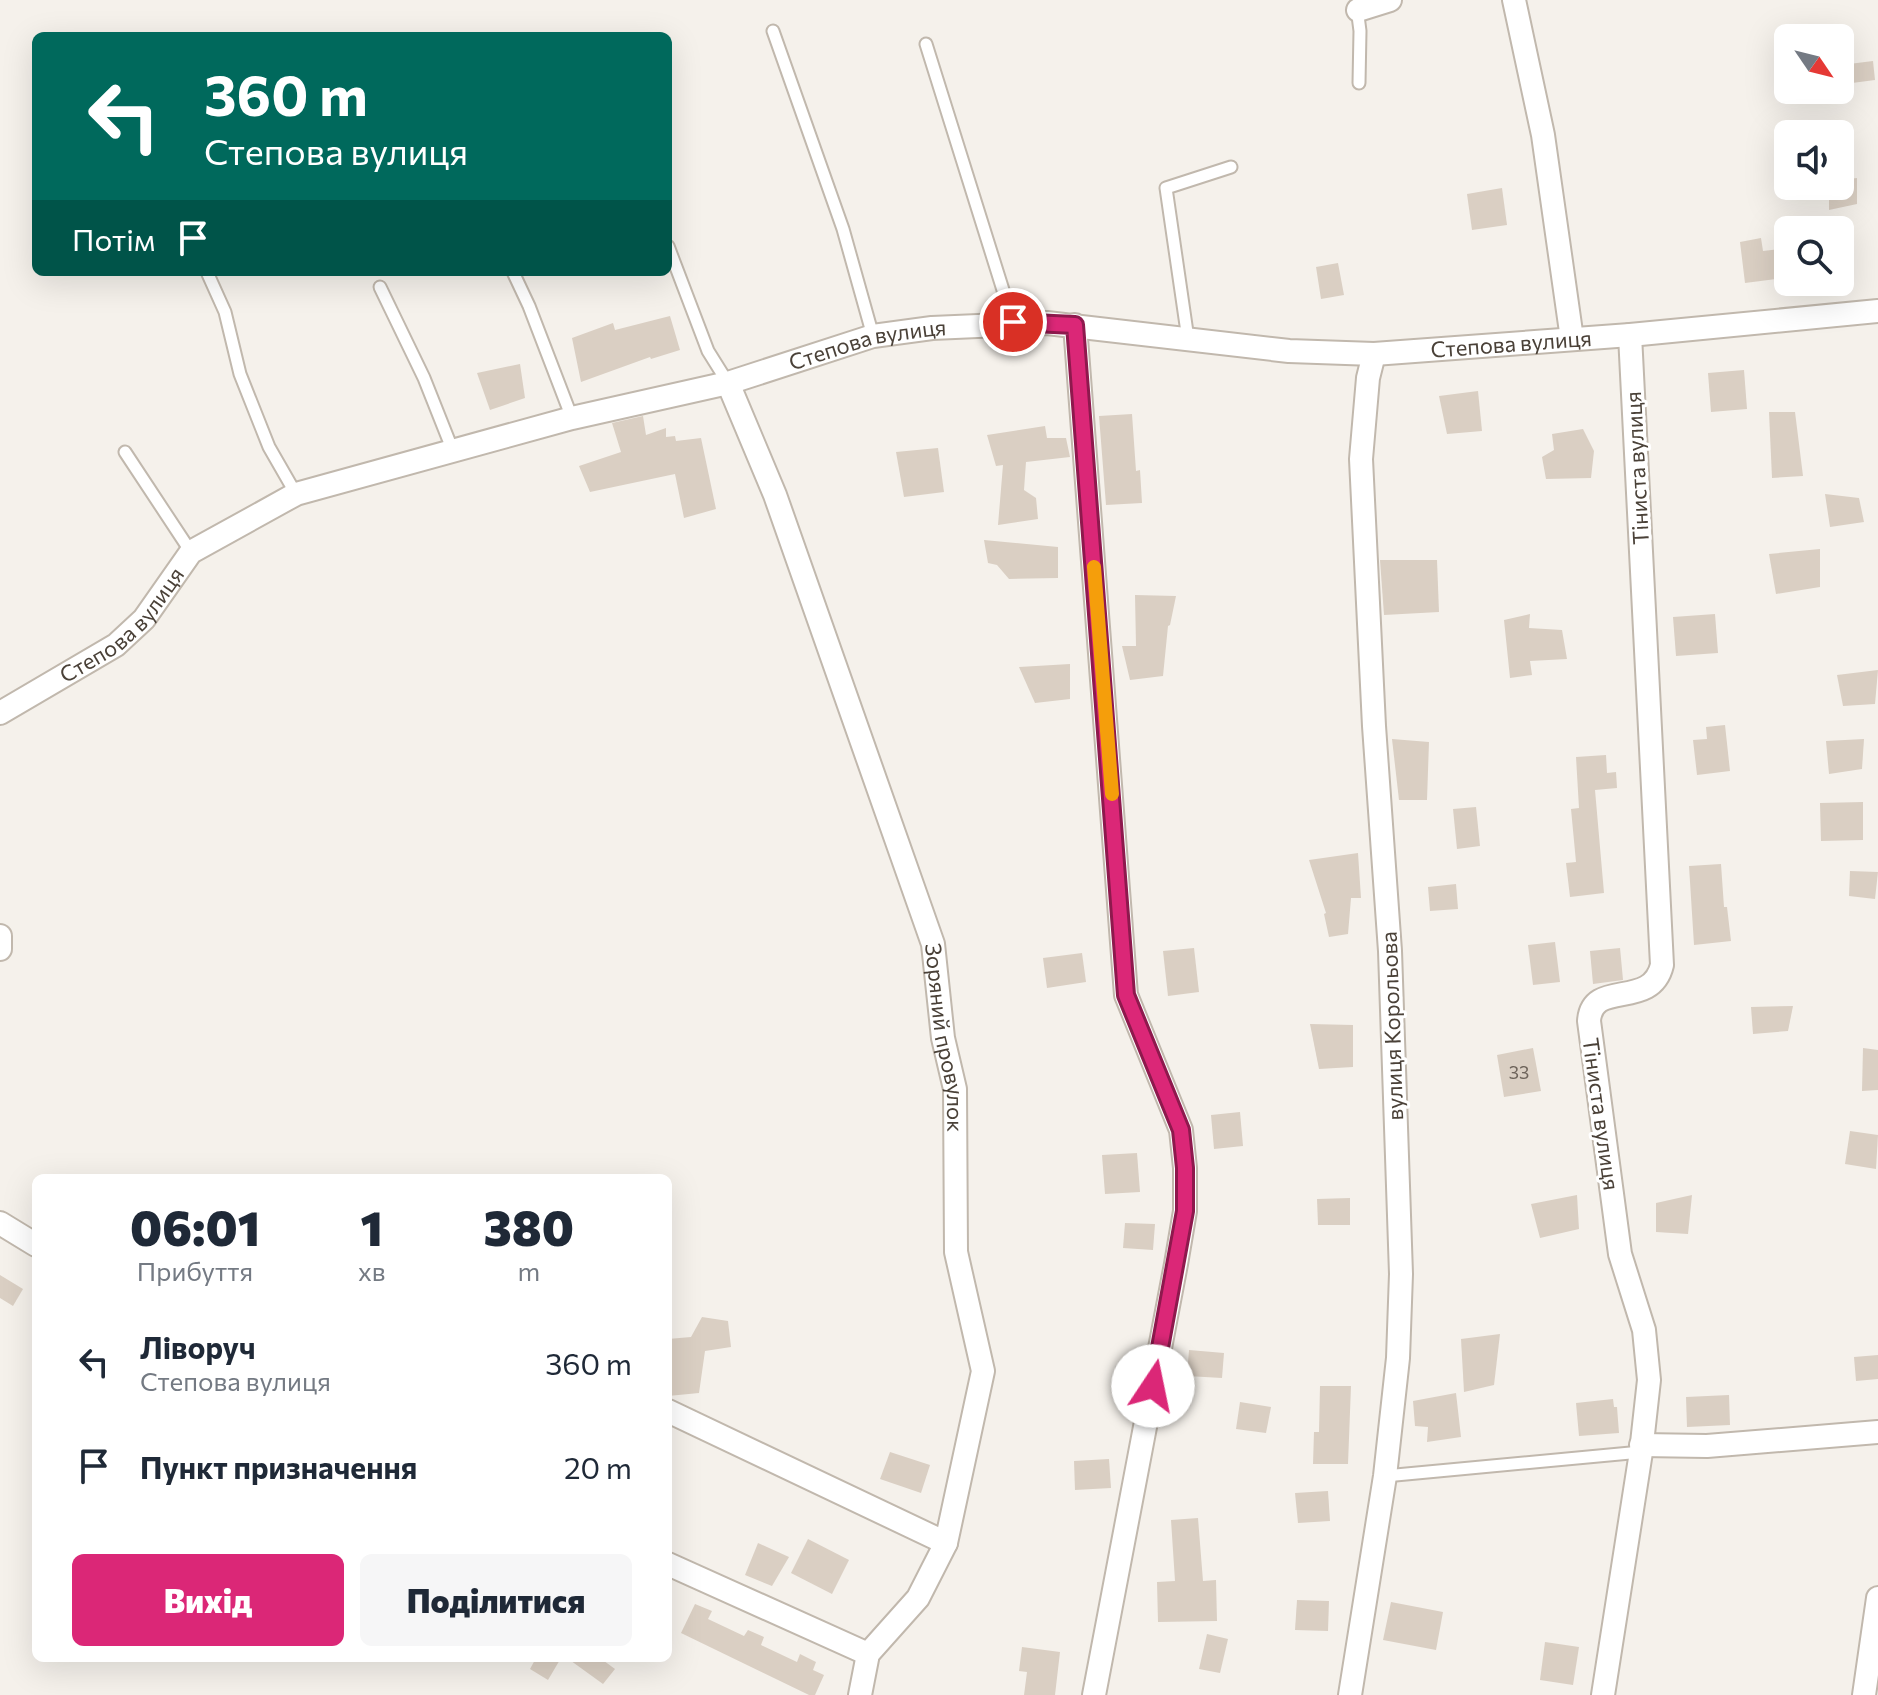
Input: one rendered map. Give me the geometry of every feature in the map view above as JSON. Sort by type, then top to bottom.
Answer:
[{"type":"street","points":[[1356,5],[1390,0]]},
{"type":"street","points":[[1514,0],[1543,135],[1572,339]]},
{"type":"street","name":"Степова вулиця","points":[[0,713],[116,645],[144,619],[191,552],[296,494],[572,418],[728,383],[873,336],[1013,322],[1075,325],[1289,351],[1374,354],[1630,335],[1878,311]]},
{"type":"street","points":[[1075,325],[1126,995],[1181,1130],[1185,1168],[1185,1211],[1176,1264],[1094,1695]]},
{"type":"street","name":"Тіниста вулиця","points":[[1603,1695],[1649,1380],[1644,1330],[1620,1254],[1589,1021],[1590,1009],[1597,1001],[1651,986],[1659,977],[1662,965],[1630,335]]},
{"type":"street","name":"вулиця Корольова","points":[[1350,1695],[1385,1476],[1398,1358],[1401,1274],[1390,951],[1374,726],[1361,459],[1368,378],[1374,354]]},
{"type":"street","name":"Зоряний провулок","points":[[728,383],[775,495],[933,944],[943,1038],[955,1089],[956,1252],[983,1371],[946,1543],[918,1598],[868,1654]]},
{"type":"street","points":[[0,936],[0,949]]},
{"type":"street","points":[[0,1223],[32,1243]]},
{"type":"street","points":[[672,1413],[946,1543]]},
{"type":"street","points":[[1641,1448],[1707,1446],[1878,1432]]},
{"type":"street","points":[[672,1566],[868,1654],[860,1695]]},
{"type":"street","points":[[1864,1695],[1878,1598]]},
{"type":"lane","points":[[1356,5],[1359,83]]},
{"type":"lane","points":[[773,31],[843,229],[873,336]]},
{"type":"lane","points":[[926,44],[1013,322]]},
{"type":"lane","points":[[1188,339],[1166,188],[1231,167]]},
{"type":"lane","points":[[672,256],[708,351],[728,383]]},
{"type":"lane","points":[[209,276],[225,312],[240,374],[269,447],[296,494]]},
{"type":"lane","points":[[515,276],[572,418]]},
{"type":"lane","points":[[380,287],[424,378],[453,451]]},
{"type":"lane","points":[[125,452],[191,552]]},
{"type":"lane","points":[[1385,1476],[1641,1448]]},
{"type":"building","points":[[1873,61],[1875,80],[1854,83],[1854,63]]},
{"type":"building","points":[[1854,178],[1857,178],[1857,204],[1829,210],[1829,200],[1854,200]]},
{"type":"building","points":[[1502,188],[1507,225],[1472,230],[1467,194]]},
{"type":"building","points":[[1761,238],[1763,251],[1774,250],[1774,279],[1745,283],[1740,242]]},
{"type":"building","points":[[1338,263],[1344,295],[1321,299],[1316,267]]},
{"type":"building","points":[[670,316],[680,350],[650,357],[581,382],[572,338],[613,323],[615,330]]},
{"type":"building","points":[[520,364],[525,398],[490,410],[477,373]]},
{"type":"building","points":[[1744,370],[1747,409],[1711,412],[1708,373]]},
{"type":"building","points":[[1478,391],[1482,431],[1447,434],[1439,396]]},
{"type":"building","points":[[1769,412],[1795,412],[1803,476],[1772,478]]},
{"type":"building","points":[[1132,414],[1142,503],[1106,505],[1099,416]]},
{"type":"building","points":[[643,416],[646,435],[666,428],[666,437],[675,436],[676,441],[701,438],[716,509],[684,518],[675,474],[590,492],[579,466],[621,452],[612,423]]},
{"type":"building","points":[[1045,426],[1047,438],[1066,438],[1070,457],[1026,462],[1024,490],[1036,498],[1038,519],[998,525],[1003,465],[996,466],[987,435]]},
{"type":"building","points":[[1583,429],[1594,451],[1591,478],[1546,479],[1542,457],[1554,450],[1552,434]]},
{"type":"building","points":[[938,448],[944,492],[904,497],[896,452]]},
{"type":"building","points":[[1825,494],[1859,498],[1864,522],[1830,527]]},
{"type":"building","points":[[984,540],[1058,547],[1058,578],[1009,579],[997,565],[988,563]]},
{"type":"building","points":[[1820,549],[1820,587],[1776,594],[1769,554]]},
{"type":"building","points":[[1380,560],[1437,560],[1439,612],[1384,615]]},
{"type":"building","points":[[1135,595],[1176,596],[1168,626],[1163,676],[1130,680],[1122,646],[1136,646]]},
{"type":"building","points":[[1530,614],[1529,628],[1562,630],[1567,659],[1530,661],[1532,675],[1510,678],[1504,620]]},
{"type":"building","points":[[1715,614],[1718,653],[1676,656],[1673,617]]},
{"type":"building","points":[[1070,664],[1070,699],[1035,703],[1019,667]]},
{"type":"building","points":[[1878,670],[1875,704],[1843,706],[1837,675]]},
{"type":"building","points":[[1725,725],[1730,771],[1697,775],[1693,740],[1707,739],[1706,727]]},
{"type":"building","points":[[1392,739],[1429,742],[1427,800],[1399,800]]},
{"type":"building","points":[[1864,739],[1862,769],[1829,774],[1826,741]]},
{"type":"building","points":[[1606,755],[1607,773],[1616,772],[1617,788],[1595,790],[1604,893],[1570,897],[1566,863],[1576,862],[1571,809],[1579,808],[1576,757]]},
{"type":"building","points":[[1863,802],[1863,840],[1821,841],[1820,803]]},
{"type":"building","points":[[1476,807],[1480,846],[1457,849],[1453,809]]},
{"type":"building","points":[[1358,853],[1361,898],[1351,898],[1348,934],[1329,937],[1326,913],[1309,860]]},
{"type":"building","points":[[1721,864],[1724,907],[1727,907],[1731,941],[1694,945],[1689,866]]},
{"type":"building","points":[[1850,871],[1878,872],[1875,899],[1849,896]]},
{"type":"building","points":[[1456,884],[1458,909],[1430,911],[1428,887]]},
{"type":"building","points":[[1555,942],[1560,982],[1533,985],[1528,945]]},
{"type":"building","points":[[1194,948],[1199,992],[1168,996],[1163,951]]},
{"type":"building","points":[[1620,948],[1623,980],[1593,984],[1590,951]]},
{"type":"building","points":[[1082,953],[1086,982],[1047,988],[1043,958]]},
{"type":"building","points":[[1793,1006],[1788,1031],[1753,1034],[1751,1007]]},
{"type":"building","points":[[1310,1024],[1353,1025],[1353,1067],[1319,1069]]},
{"type":"building","points":[[1533,1048],[1541,1091],[1504,1097],[1497,1055]]},
{"type":"building","points":[[1863,1048],[1878,1050],[1878,1090],[1862,1091]]},
{"type":"building","points":[[1240,1112],[1243,1146],[1214,1149],[1211,1115]]},
{"type":"building","points":[[1850,1131],[1878,1135],[1876,1169],[1845,1164]]},
{"type":"building","points":[[1137,1153],[1140,1192],[1105,1194],[1102,1155]]},
{"type":"building","points":[[1577,1195],[1579,1229],[1540,1238],[1531,1204]]},
{"type":"building","points":[[1692,1195],[1688,1234],[1656,1232],[1656,1203]]},
{"type":"building","points":[[1350,1198],[1350,1225],[1318,1225],[1317,1199]]},
{"type":"building","points":[[1125,1223],[1155,1224],[1153,1250],[1123,1248]]},
{"type":"building","points":[[0,1275],[23,1289],[13,1306],[0,1298]]},
{"type":"building","points":[[702,1317],[728,1321],[731,1347],[705,1351],[699,1393],[672,1396],[672,1339],[691,1337]]},
{"type":"building","points":[[1500,1334],[1494,1385],[1464,1392],[1461,1339]]},
{"type":"building","points":[[1189,1350],[1224,1353],[1222,1378],[1187,1376]]},
{"type":"building","points":[[1878,1355],[1878,1379],[1856,1381],[1854,1357]]},
{"type":"building","points":[[1320,1386],[1351,1386],[1348,1464],[1313,1464],[1314,1432],[1319,1432]]},
{"type":"building","points":[[1456,1393],[1461,1437],[1427,1442],[1428,1427],[1415,1426],[1413,1401]]},
{"type":"building","points":[[1729,1395],[1730,1425],[1687,1427],[1686,1397]]},
{"type":"building","points":[[1613,1399],[1614,1407],[1617,1407],[1619,1433],[1579,1436],[1576,1403]]},
{"type":"building","points":[[1240,1402],[1271,1407],[1266,1433],[1236,1429]]},
{"type":"building","points":[[890,1452],[930,1465],[921,1493],[880,1479]]},
{"type":"building","points":[[1109,1459],[1111,1488],[1075,1490],[1074,1461]]},
{"type":"building","points":[[1328,1491],[1330,1521],[1298,1523],[1295,1493]]},
{"type":"building","points":[[1198,1518],[1203,1581],[1216,1580],[1217,1621],[1158,1622],[1157,1582],[1175,1581],[1171,1520]]},
{"type":"building","points":[[808,1539],[849,1560],[832,1594],[791,1573]]},
{"type":"building","points":[[758,1543],[789,1557],[772,1586],[745,1575]]},
{"type":"building","points":[[1297,1600],[1329,1601],[1328,1631],[1295,1630]]},
{"type":"building","points":[[1391,1602],[1443,1612],[1436,1650],[1383,1640]]},
{"type":"building","points":[[695,1604],[712,1611],[708,1619],[744,1636],[748,1630],[764,1637],[761,1645],[797,1662],[800,1654],[816,1662],[813,1670],[824,1675],[815,1695],[809,1695],[681,1633]]},
{"type":"building","points":[[1207,1634],[1228,1639],[1220,1673],[1199,1669]]},
{"type":"building","points":[[1545,1642],[1579,1647],[1573,1685],[1540,1680]]},
{"type":"building","points":[[1022,1647],[1060,1652],[1055,1695],[1024,1695],[1027,1672],[1019,1671]]},
{"type":"building","points":[[534,1662],[559,1662],[548,1680],[530,1669]]},
{"type":"building","points":[[573,1662],[605,1662],[615,1669],[603,1684]]},
{"type":"slow traffic","points":[[1094,567],[1112,794]]},
{"type":"route","points":[[1013,322],[1075,325],[1126,995],[1181,1130],[1185,1211],[1153,1386]]}]
